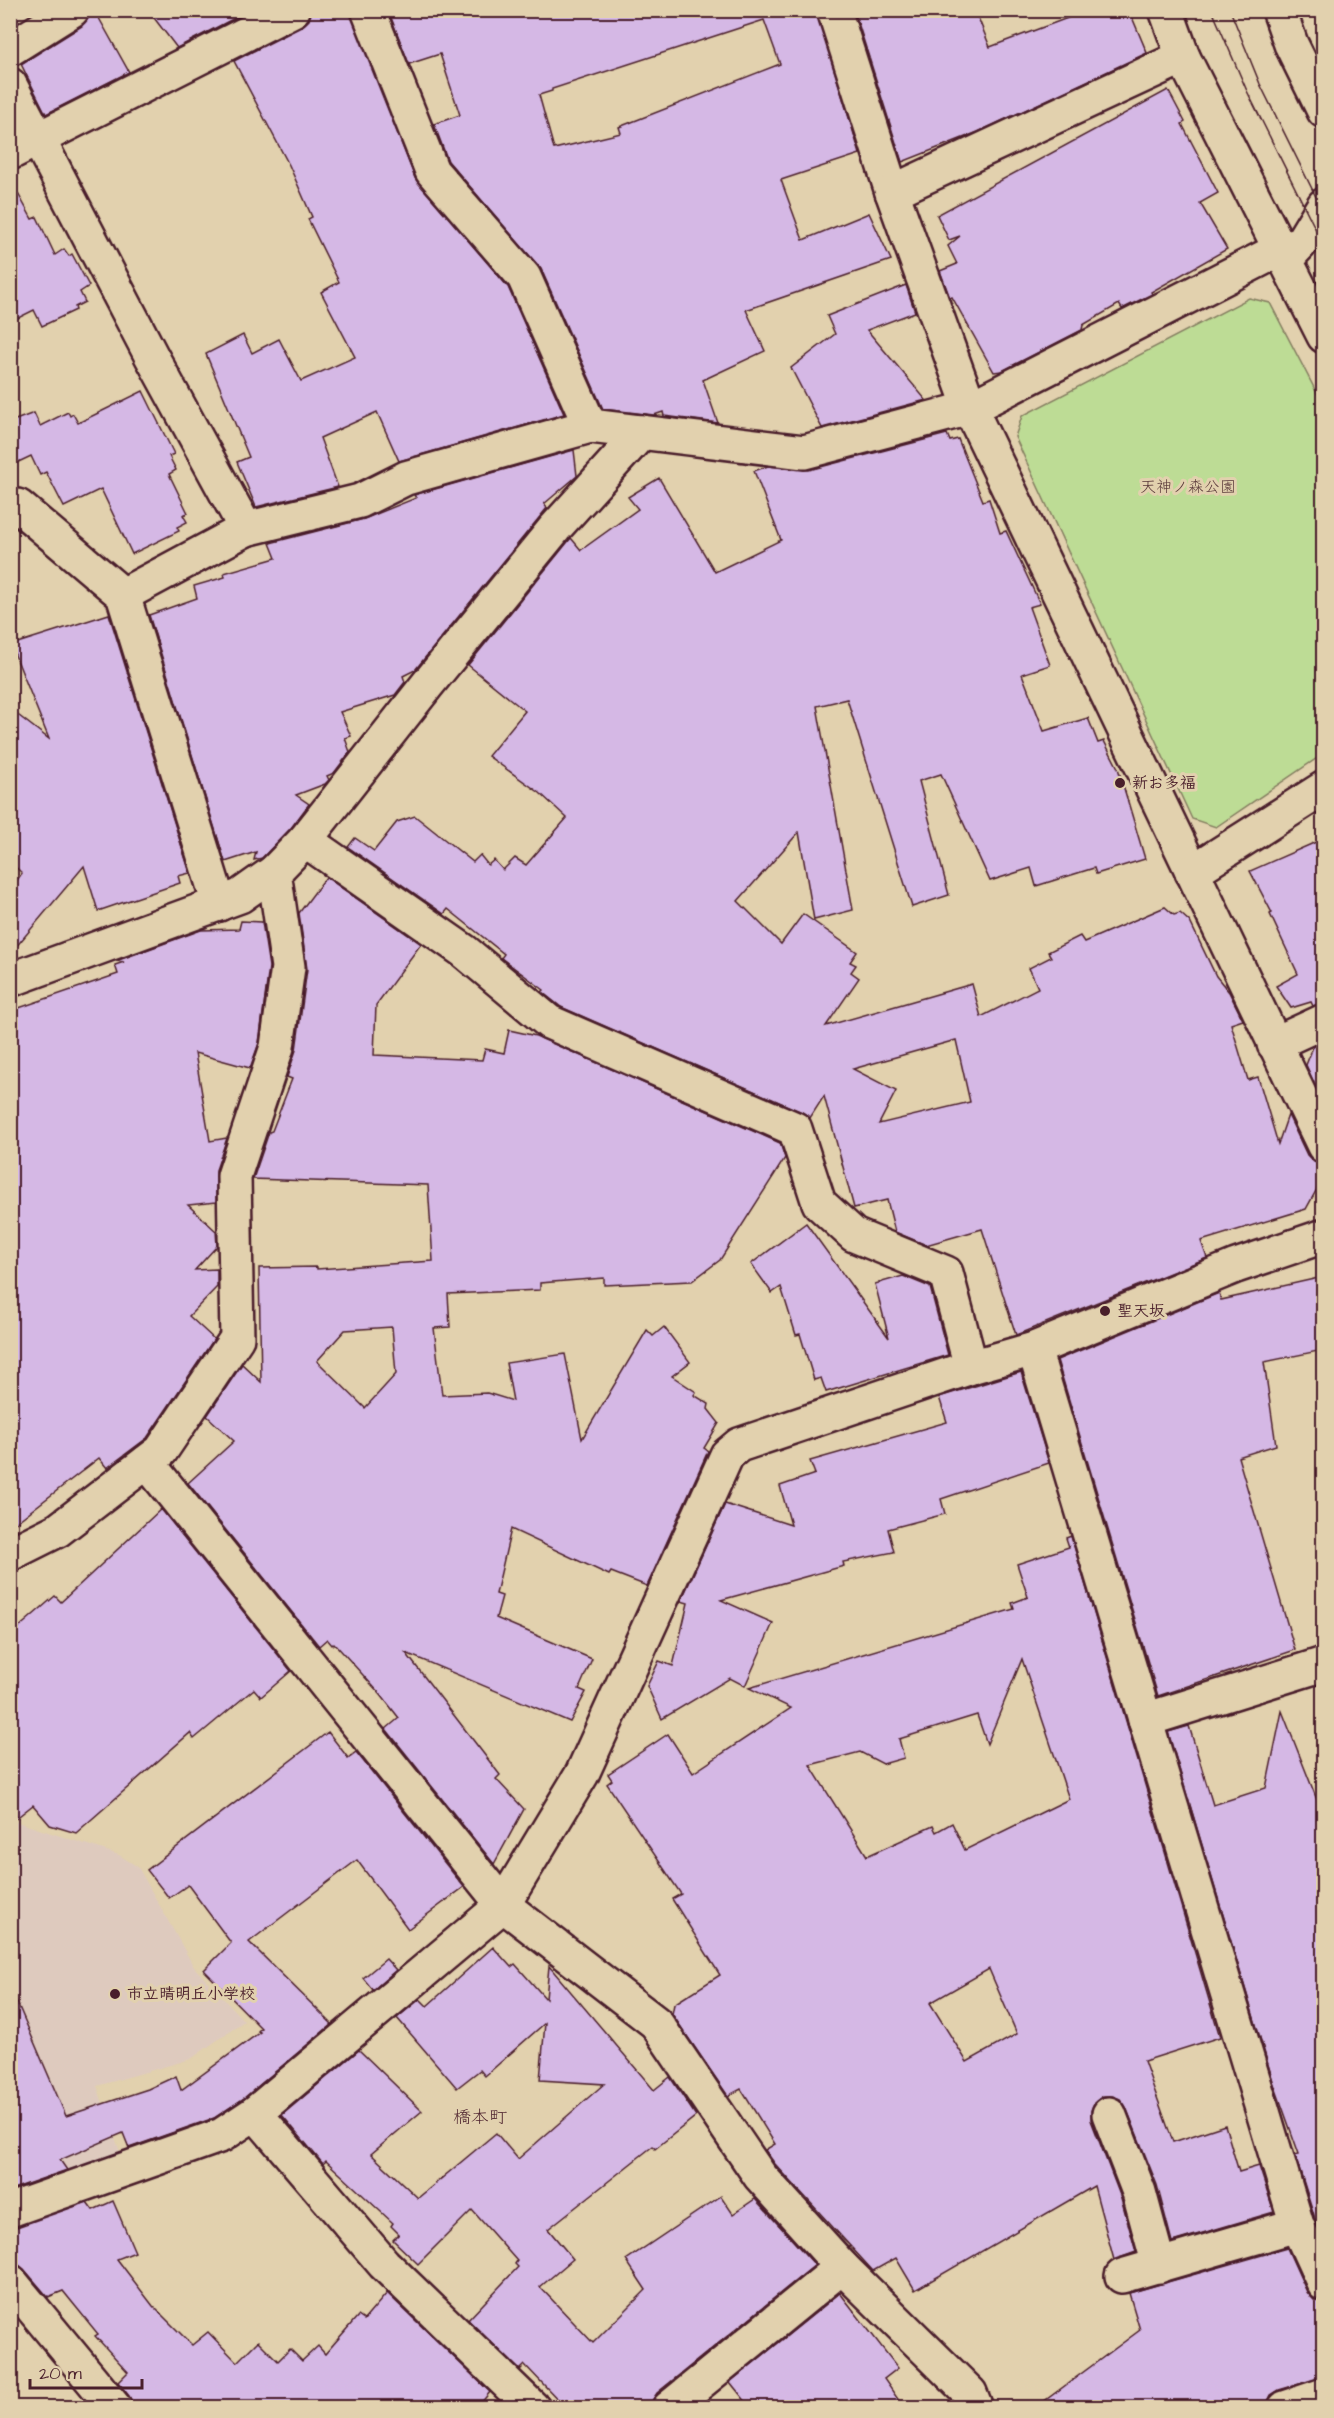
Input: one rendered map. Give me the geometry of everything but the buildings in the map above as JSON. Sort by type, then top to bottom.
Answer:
[{"type":"street","points":[[24,146],[292,10]]},
{"type":"street","points":[[368,10],[432,171],[524,276],[590,426]]},
{"type":"street","points":[[834,10],[892,192],[970,408],[1323,1146]]},
{"type":"street","points":[[1166,10],[1183,57],[1323,336]]},
{"type":"street","points":[[1279,10],[1291,44],[1323,111]]},
{"type":"street","points":[[10,49],[66,12]]},
{"type":"street","points":[[892,192],[1183,57]]},
{"type":"street","points":[[10,85],[24,146],[152,357],[246,529]]},
{"type":"street","points":[[123,595],[246,529],[360,501],[406,478],[590,426],[804,452],[970,408],[1282,255],[1301,243],[1323,205]]},
{"type":"street","points":[[10,980],[240,896],[274,872],[305,840],[555,528],[642,432]]},
{"type":"street","points":[[10,506],[18,506],[123,595],[219,904]]},
{"type":"street","points":[[1192,872],[1323,788]]},
{"type":"street","points":[[305,840],[464,951],[549,1022],[795,1129],[819,1203],[854,1235],[946,1273],[971,1367]]},
{"type":"street","points":[[10,1554],[58,1530],[161,1450],[237,1338],[234,1176],[277,1047],[288,967],[274,872]]},
{"type":"street","points":[[1274,1044],[1323,1021]]},
{"type":"street","points":[[10,2210],[222,2135],[255,2113],[503,1905],[582,1774],[727,1455],[739,1445],[971,1367],[1034,1349],[1236,1266],[1323,1236]]},
{"type":"street","points":[[1034,1349],[1173,1819],[1297,2225],[1323,2284]]},
{"type":"street","points":[[147,1462],[503,1905],[656,2023],[760,2176],[842,2267],[970,2393],[976,2408]]},
{"type":"street","points":[[1145,1719],[1323,1664]]},
{"type":"street","points":[[255,2113],[384,2264],[533,2408]]},
{"type":"street","points":[[1109,2114],[1139,2192],[1159,2266]]},
{"type":"street","points":[[1122,2276],[1297,2225]]},
{"type":"street","points":[[669,2408],[842,2267]]},
{"type":"street","points":[[10,2281],[115,2408]]},
{"type":"street","points":[[1286,2408],[1323,2395]]},
{"type":"shaded area","name":"市立晴明丘小学校","points":[[11,1820],[119,1855],[138,1867],[194,1967],[244,2021],[191,2059],[97,2086],[120,2152],[11,2194]]},
{"type":"green space","name":"天神ノ森公園","points":[[1249,298],[1270,303],[1323,405],[1323,754],[1216,827],[1192,819],[1015,437],[1022,416]]},
{"type":"tram line","points":[[1212,10],[1247,91],[1324,246]]},
{"type":"tram line","points":[[1230,10],[1260,84],[1324,213]]},
{"type":"place","name":"新お多福","points":[[1120,783]]},
{"type":"place","name":"聖天坂","points":[[1105,1311]]},
{"type":"place","name":"市立晴明丘小学校","points":[[115,1994]]},
{"type":"district","name":"橋本町","points":[[480,2117]]}]
